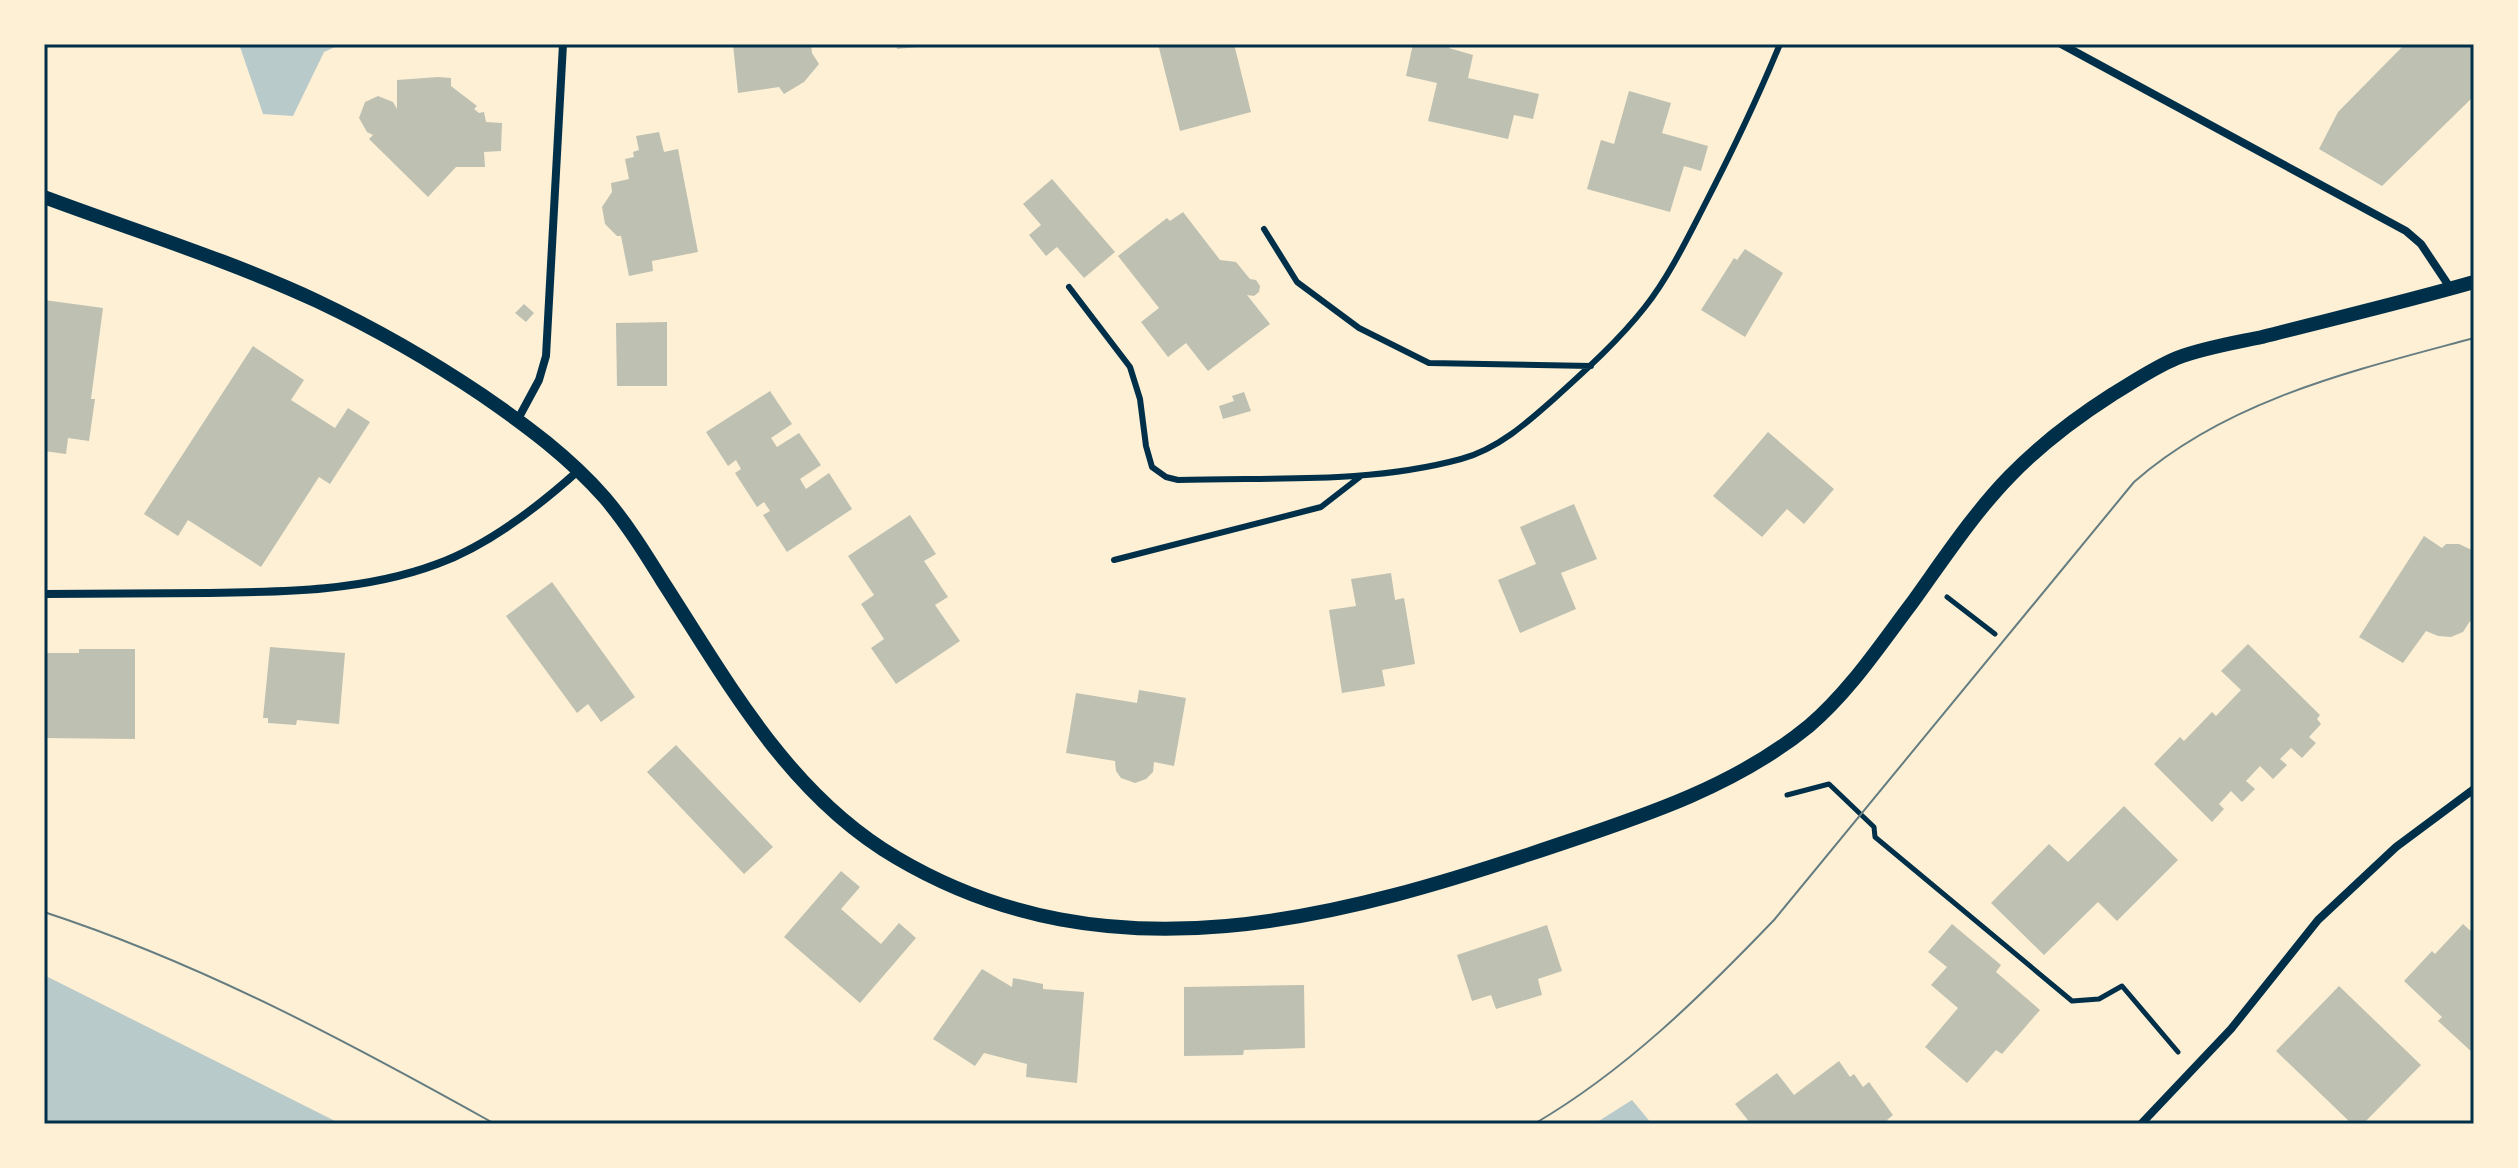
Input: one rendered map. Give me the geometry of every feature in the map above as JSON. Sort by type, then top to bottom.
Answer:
[{"type":"street","points":[[518,419],[539,380],[546,356],[563,44]]},
{"type":"street","points":[[2061,44],[2406,231],[2421,244],[2451,289]]},
{"type":"street","points":[[44,197],[316,301],[452,375],[518,419],[579,470],[625,523],[753,720],[804,783],[827,806],[889,853],[965,892],[1035,915],[1112,927],[1196,928],[1278,921],[1333,911],[1478,872],[1640,817],[1701,791],[1765,759],[1814,721],[1862,670],[2009,476],[2078,417],[2178,358],[2474,282]]},
{"type":"street","points":[[44,594],[258,592],[362,584],[404,576],[441,563],[485,541],[556,491],[579,470]]},
{"type":"street","points":[[2141,1124],[2231,1029],[2318,920],[2396,847],[2474,789]]},
{"type":"lane","points":[[1069,287],[1130,367],[1140,399],[1152,467],[1166,477],[1178,480],[1361,476],[1424,468],[1464,458],[1503,440],[1532,418],[1591,366],[1646,306],[1685,242],[1750,116],[1780,44]]},
{"type":"lane","points":[[1264,229],[1297,282],[1359,328],[1429,363],[1591,366]]},
{"type":"lane","points":[[1114,560],[1321,507],[1361,476]]},
{"type":"path","points":[[1927,582],[1995,634]]},
{"type":"path","points":[[1787,795],[1829,784],[1874,827],[1875,837],[2072,1001],[2099,999],[2122,986],[2158,1027]]},
{"type":"shaded area","points":[[239,44],[342,44],[324,52],[293,116],[263,114]]},
{"type":"shaded area","points":[[44,975],[341,1124],[44,1124]]},
{"type":"shaded area","points":[[1632,1100],[1652,1124],[1594,1124]]},
{"type":"building","points":[[733,44],[811,44],[812,53],[819,64],[804,82],[784,94],[779,87],[738,93]]},
{"type":"building","points":[[896,44],[927,44],[927,46],[897,49]]},
{"type":"building","points":[[1158,44],[1234,44],[1251,112],[1180,131]]},
{"type":"building","points":[[1413,44],[1450,44],[1449,48],[1473,55],[1468,78],[1539,94],[1533,119],[1514,115],[1508,139],[1428,121],[1437,83],[1406,76]]},
{"type":"building","points":[[2405,44],[2474,44],[2474,96],[2382,186],[2319,149],[2338,112]]},
{"type":"building","points":[[451,78],[451,86],[477,106],[474,109],[479,113],[484,112],[486,122],[502,123],[501,151],[484,152],[485,167],[456,167],[428,197],[369,139],[373,135],[367,132],[359,118],[365,102],[378,96],[393,102],[397,109],[397,80]]},
{"type":"building","points":[[1629,91],[1671,103],[1662,133],[1708,146],[1701,171],[1684,166],[1670,212],[1587,189],[1601,140],[1614,144]]},
{"type":"building","points":[[659,132],[664,152],[678,149],[698,252],[652,261],[653,271],[629,276],[621,236],[605,224],[602,207],[612,192],[611,183],[629,179],[625,159],[634,157],[633,152],[639,150],[636,136]]},
{"type":"building","points":[[1052,179],[1115,252],[1084,278],[1057,247],[1046,256],[1029,235],[1041,225],[1023,204]]},
{"type":"building","points":[[1183,212],[1220,260],[1236,262],[1250,279],[1256,280],[1260,286],[1259,292],[1254,296],[1247,295],[1270,324],[1208,371],[1186,343],[1168,357],[1141,322],[1159,308],[1118,256],[1167,218],[1170,221]]},
{"type":"building","points":[[1745,249],[1783,273],[1745,337],[1701,310],[1734,258],[1737,260]]},
{"type":"building","points":[[44,300],[103,308],[91,399],[95,399],[89,441],[68,438],[66,454],[44,451]]},
{"type":"building","points":[[524,304],[534,313],[526,322],[515,313]]},
{"type":"building","points":[[667,322],[667,386],[617,386],[616,323]]},
{"type":"building","points":[[253,346],[304,380],[291,400],[335,428],[348,408],[370,422],[330,484],[319,477],[261,567],[188,520],[178,536],[144,514]]},
{"type":"building","points":[[770,391],[792,424],[771,438],[777,447],[799,433],[821,465],[800,479],[806,489],[829,473],[852,509],[787,552],[763,515],[770,511],[764,502],[757,507],[735,473],[741,469],[736,460],[728,466],[706,432]]},
{"type":"building","points":[[1244,392],[1251,411],[1223,419],[1219,406],[1234,401],[1232,396]]},
{"type":"building","points":[[1768,432],[1834,489],[1804,524],[1787,509],[1762,537],[1713,496]]},
{"type":"building","points":[[1574,504],[1597,559],[1561,573],[1576,609],[1520,633],[1498,580],[1536,564],[1520,527]]},
{"type":"building","points":[[910,515],[936,554],[924,561],[948,597],[935,605],[960,641],[896,684],[871,648],[884,639],[861,604],[874,595],[848,556]]},
{"type":"building","points":[[2424,536],[2442,548],[2446,544],[2459,544],[2474,551],[2474,625],[2470,621],[2463,632],[2451,637],[2426,631],[2403,663],[2359,637]]},
{"type":"building","points":[[1391,573],[1395,600],[1404,598],[1415,664],[1382,670],[1385,686],[1342,693],[1329,610],[1356,606],[1351,579]]},
{"type":"building","points":[[552,582],[635,697],[601,722],[588,704],[577,713],[506,616]]},
{"type":"building","points":[[2248,644],[2320,715],[2317,719],[2321,724],[2309,737],[2316,743],[2302,758],[2291,748],[2280,759],[2287,765],[2273,779],[2260,766],[2246,781],[2255,789],[2242,802],[2231,791],[2219,804],[2224,809],[2212,822],[2154,764],[2180,737],[2184,741],[2212,712],[2216,716],[2241,690],[2221,671]]},
{"type":"building","points":[[270,647],[345,653],[339,724],[297,720],[296,725],[268,723],[268,718],[263,718]]},
{"type":"building","points":[[79,649],[135,649],[135,739],[44,738],[44,653],[79,653]]},
{"type":"building","points":[[1139,690],[1186,698],[1174,766],[1154,762],[1153,772],[1135,783],[1121,778],[1115,761],[1066,753],[1076,693],[1137,703]]},
{"type":"building","points":[[676,745],[773,847],[744,874],[647,772]]},
{"type":"building","points":[[2124,806],[2178,860],[2117,921],[2098,902],[2044,955],[1991,903],[2049,844],[2068,862]]},
{"type":"building","points":[[841,871],[860,887],[841,909],[881,944],[899,923],[916,938],[860,1003],[784,937]]},
{"type":"building","points":[[1952,924],[2001,965],[1996,972],[2040,1010],[2002,1054],[1996,1050],[1967,1083],[1925,1047],[1958,1008],[1931,985],[1947,967],[1928,952]]},
{"type":"building","points":[[2463,924],[2474,934],[2474,1054],[2438,1021],[2442,1017],[2404,981]]},
{"type":"building","points":[[1547,925],[1562,971],[1538,979],[1542,995],[1496,1009],[1491,995],[1472,1001],[1457,955]]},
{"type":"building","points":[[982,969],[1012,987],[1013,978],[1043,984],[1043,989],[1084,992],[1077,1083],[1026,1077],[1027,1064],[984,1053],[975,1066],[933,1039]]},
{"type":"building","points":[[1304,985],[1305,1048],[1244,1050],[1243,1055],[1184,1056],[1184,987]]},
{"type":"building","points":[[2339,986],[2421,1065],[2363,1124],[2352,1124],[2276,1051]]},
{"type":"building","points":[[1839,1061],[1850,1077],[1854,1074],[1863,1087],[1869,1082],[1893,1115],[1887,1120],[1890,1124],[1751,1124],[1735,1104],[1777,1073],[1794,1095]]},
{"type":"tram line","points":[[1534,1124],[1600,1080],[1661,1031],[1774,920],[2134,482],[2171,453],[2252,408],[2339,376],[2474,338]]},
{"type":"tram line","points":[[44,912],[161,956],[275,1007],[495,1124]]}]
